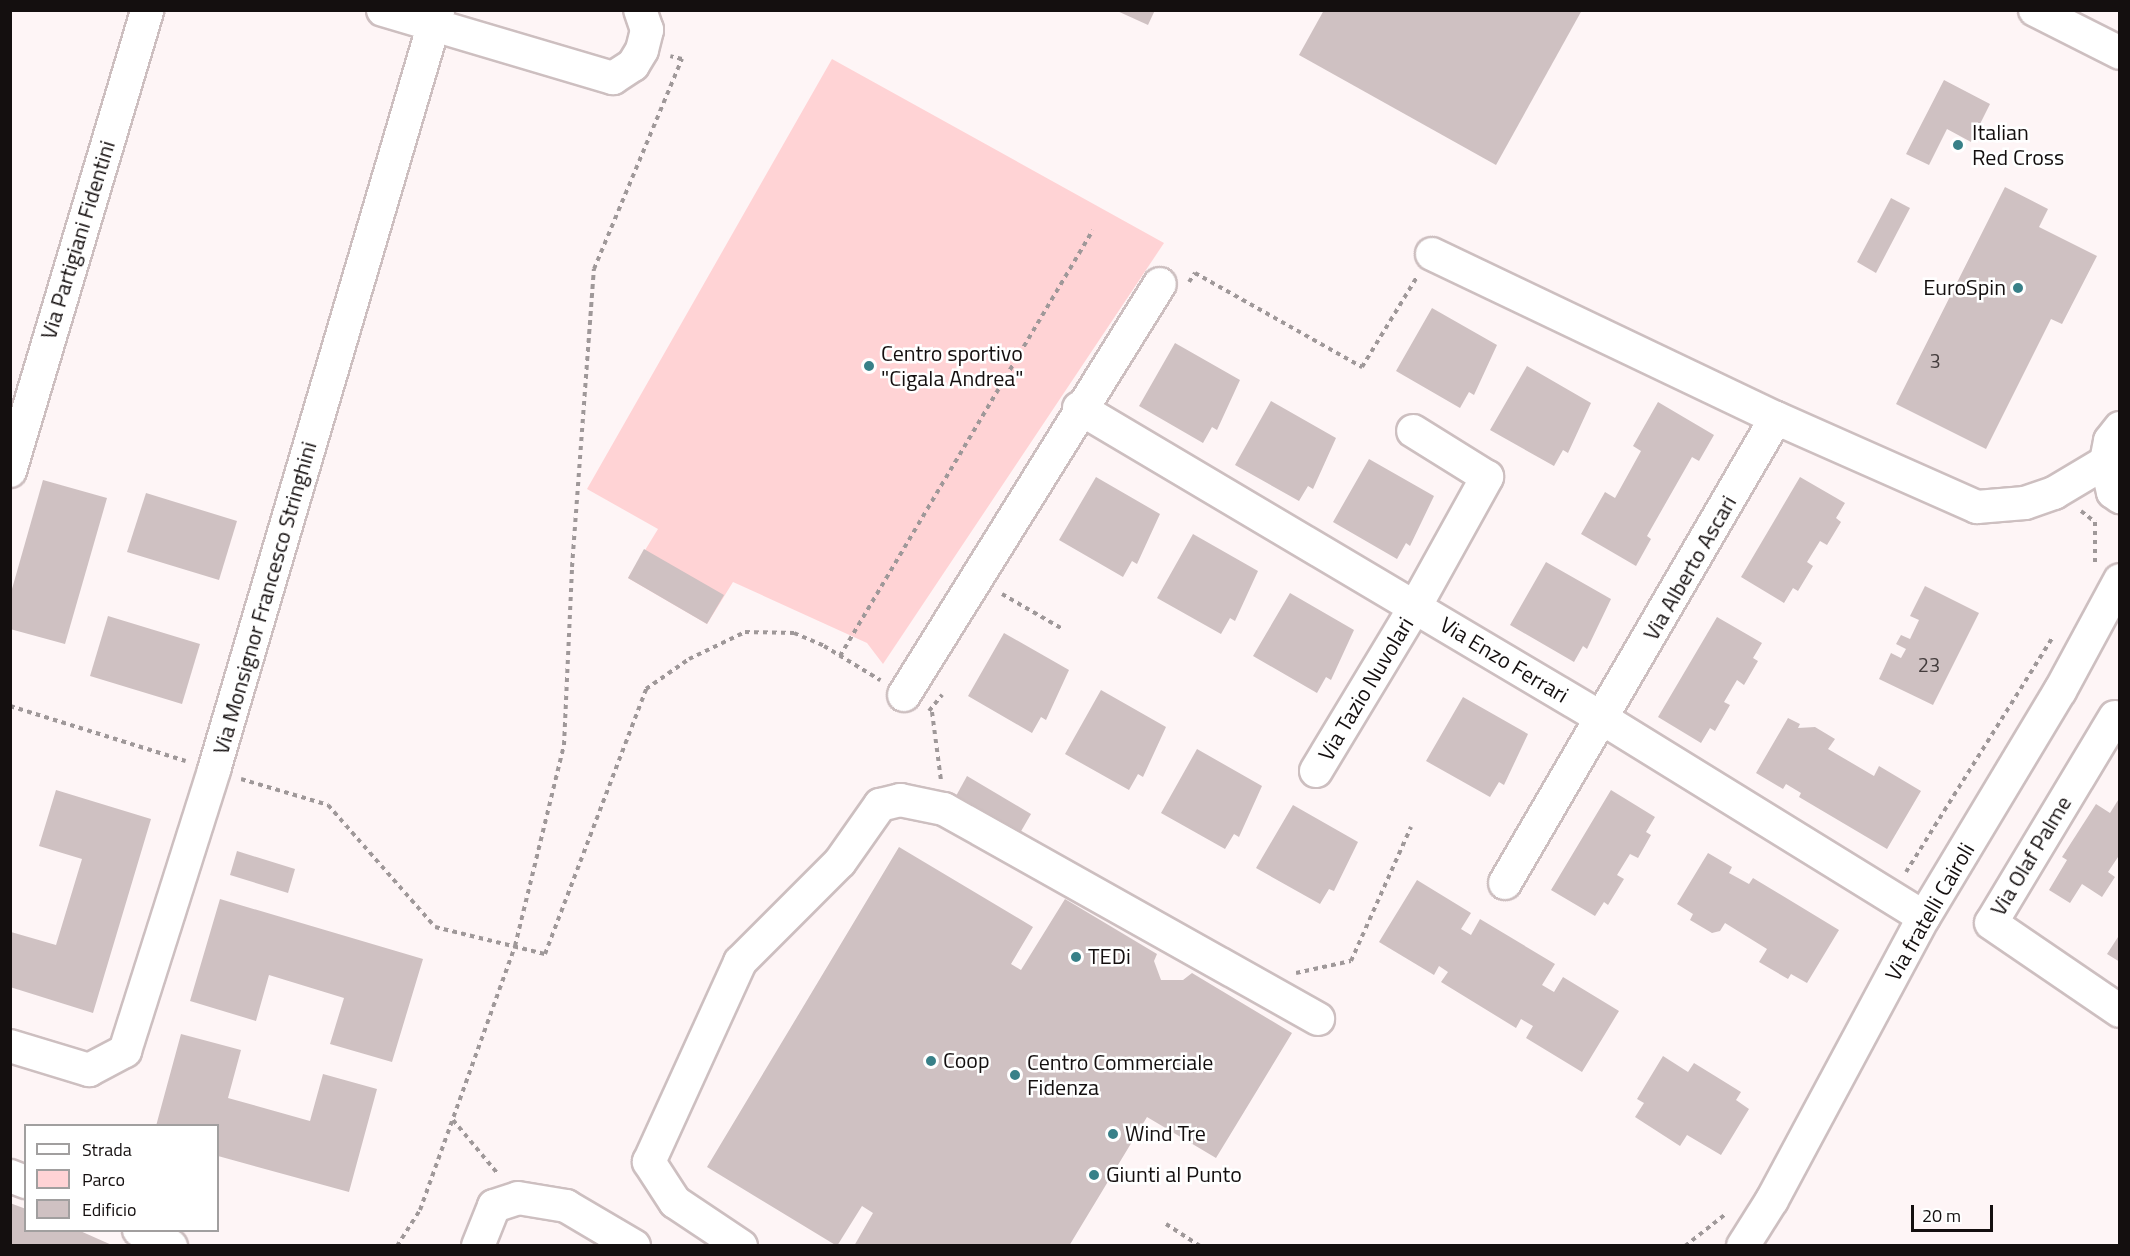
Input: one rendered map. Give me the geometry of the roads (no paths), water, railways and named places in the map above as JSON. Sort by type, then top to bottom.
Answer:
[{"type":"street","name":"Via Partigiani Fidentini","points":[[10,471],[147,10]]},
{"type":"street","points":[[382,10],[436,18],[613,78],[633,65],[642,50],[647,30],[640,10]]},
{"type":"street","points":[[2035,10],[2115,49]]},
{"type":"street","name":"Via Monsignor Francesco Stringhini","points":[[10,1046],[89,1070],[125,1051],[214,770],[436,18]]},
{"type":"street","points":[[1432,254],[1776,417],[1977,507],[2025,503],[2054,493],[2106,462]]},
{"type":"street","points":[[904,695],[1079,408],[1171,288]]},
{"type":"street","name":"Via Enzo Ferrari","points":[[1079,408],[1416,607],[1924,918]]},
{"type":"street","name":"Via Alberto Ascari","points":[[1505,883],[1603,720],[1776,417]]},
{"type":"street","points":[[2119,497],[2108,478],[2106,462],[2110,441],[2120,428]]},
{"type":"street","name":"Via Tazio Nuvolari","points":[[1316,771],[1416,607],[1487,477],[1413,431]]},
{"type":"street","points":[[2054,493],[2119,497]]},
{"type":"street","name":"Via fratelli Cairoli","points":[[1743,1245],[1772,1200],[1924,918],[2060,691],[2107,575]]},
{"type":"street","name":"Via Olaf Palme","points":[[2115,717],[1991,923],[2120,1011]]},
{"type":"street","points":[[741,1245],[675,1202],[649,1162],[740,962],[840,862],[880,805],[900,800],[944,809],[1318,1019]]},
{"type":"street","points":[[478,1245],[494,1206],[518,1198],[566,1206],[634,1245]]},
{"type":"street","points":[[143,1232],[171,1245]]},
{"type":"place","name":"Italian Red Cross","points":[[1958,145]]},
{"type":"place","name":"EuroSpin","points":[[2018,288]]},
{"type":"place","name":"Centro sportivo \"Cigala Andrea\"","points":[[869,366]]},
{"type":"place","name":"TEDi","points":[[1076,957]]},
{"type":"place","name":"Coop","points":[[931,1061]]},
{"type":"place","name":"Centro Commerciale Fidenza","points":[[1015,1075]]},
{"type":"place","name":"Wind Tre","points":[[1113,1134]]},
{"type":"place","name":"Giunti al Punto","points":[[1094,1175]]}]
